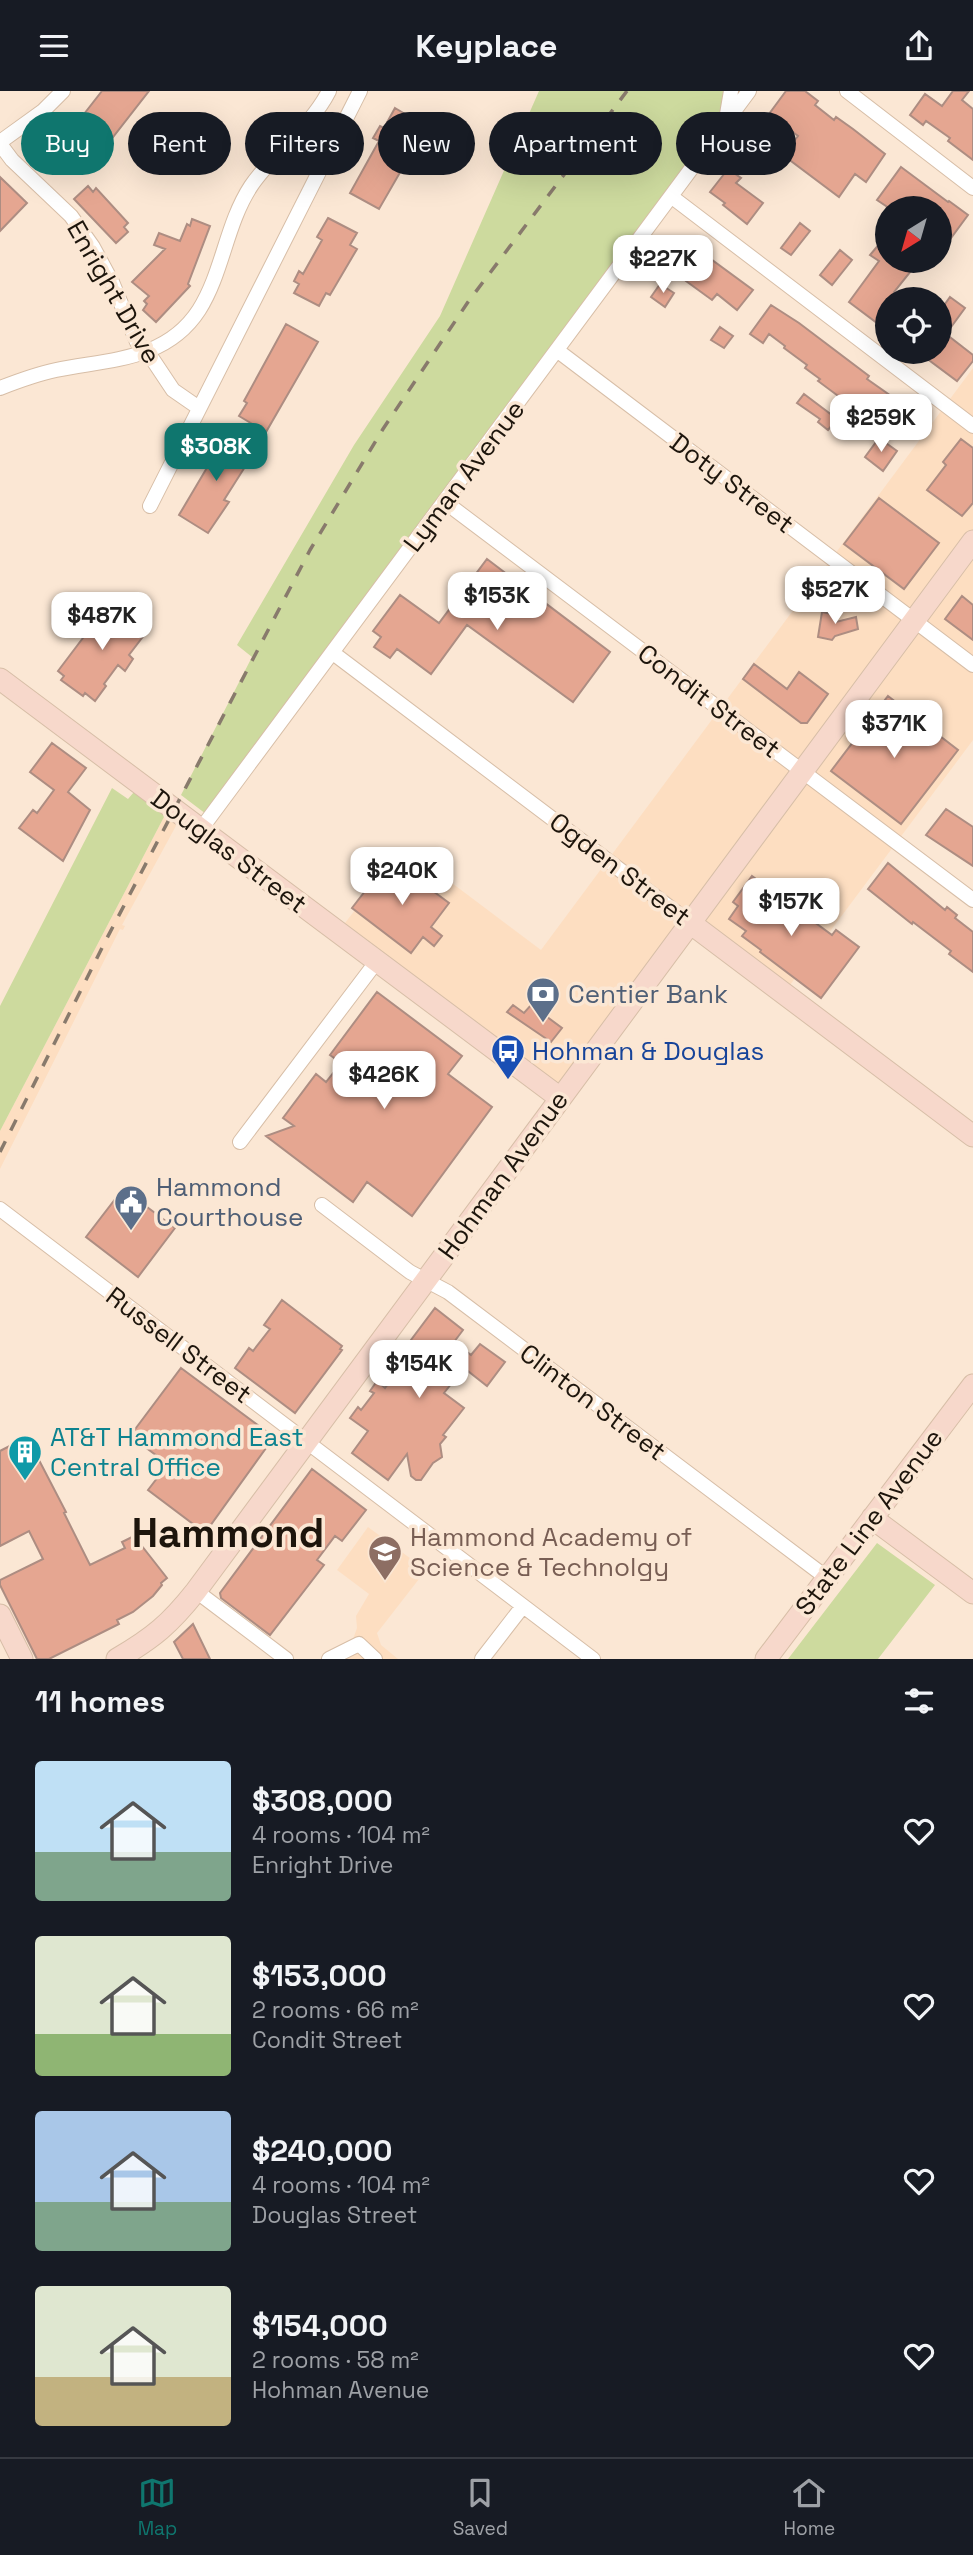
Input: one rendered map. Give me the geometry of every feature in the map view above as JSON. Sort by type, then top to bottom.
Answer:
[{"type":"street","points":[[0,143],[43,111],[64,91]]},
{"type":"street","points":[[0,388],[54,370],[123,359],[146,352],[188,324],[200,309],[212,283],[236,214],[251,186],[309,121],[329,91]]},
{"type":"street","name":"Lyman Avenue","points":[[728,112],[731,91]]},
{"type":"street","name":"Lyman Avenue","points":[[733,112],[749,91]]},
{"type":"street","points":[[847,91],[973,188]]},
{"type":"street","points":[[150,506],[358,92]]},
{"type":"street","name":"Enright Drive","points":[[0,143],[12,160],[71,216],[93,247],[112,282],[137,342],[173,390],[199,408]]},
{"type":"street","name":"Lyman Avenue","points":[[201,829],[688,175]]},
{"type":"street","points":[[672,197],[973,426]]},
{"type":"street","name":"Doty Street","points":[[558,351],[973,665]]},
{"type":"street","name":"Condit Street","points":[[445,502],[973,900]]},
{"type":"street","name":"Hohman Avenue","points":[[117,1659],[150,1640],[169,1624],[196,1591],[973,541]]},
{"type":"street","name":"Ogden Street","points":[[333,653],[973,1136]]},
{"type":"street","name":"Douglas Street","points":[[0,679],[560,1098]]},
{"type":"street","points":[[240,1142],[377,961]]},
{"type":"street","name":"Clinton Street","points":[[323,1205],[410,1272],[448,1292],[827,1578]]},
{"type":"street","name":"Russell Street","points":[[0,1209],[593,1659]]},
{"type":"street","name":"State Line Avenue","points":[[766,1659],[973,1384]]},
{"type":"street","points":[[872,1518],[973,1593]]},
{"type":"street","points":[[196,1591],[286,1659]]},
{"type":"street","points":[[482,1659],[523,1606]]},
{"type":"street","points":[[0,1615],[22,1659]]},
{"type":"street","points":[[329,1659],[359,1644],[375,1659]]},
{"type":"shaded area","points":[[973,368],[973,740],[784,993],[689,922],[560,1098],[338,932],[404,847],[541,950]]},
{"type":"shaded area","points":[[165,815],[177,824],[122,925],[125,926],[123,930],[120,929],[0,1169],[0,1131]]},
{"type":"shaded area","name":"Hammond Academy of Science & Technolgy","points":[[368,1527],[426,1570],[377,1633],[381,1645],[398,1659],[321,1659],[352,1642],[357,1628],[356,1616],[369,1594],[337,1570]]},
{"type":"green space","points":[[539,91],[731,91],[728,112],[676,112],[676,175],[687,175],[210,817],[181,795],[252,657],[237,645],[354,445],[440,316],[502,175],[662,175],[662,112],[530,112]]},
{"type":"green space","points":[[112,788],[128,799],[134,792],[165,815],[0,1131],[0,1006]]},
{"type":"green space","points":[[877,1543],[935,1585],[878,1659],[788,1659]]},
{"type":"building","points":[[102,91],[149,91],[133,112],[128,112],[128,118],[114,136],[114,112],[86,112]]},
{"type":"building","points":[[786,91],[805,91],[818,101],[815,105],[834,120],[836,117],[885,154],[866,182],[855,174],[839,197],[796,165],[796,112],[770,112]]},
{"type":"building","points":[[953,91],[969,91],[962,100],[973,109],[973,160],[948,141],[950,138],[926,121],[923,125],[910,115],[925,94],[942,106]]},
{"type":"building","points":[[378,143],[378,175],[399,175],[379,209],[350,193],[360,175],[364,175],[364,168]]},
{"type":"building","points":[[901,167],[940,196],[880,196]]},
{"type":"building","points":[[723,175],[737,175],[741,178],[736,183],[763,203],[747,224],[710,192]]},
{"type":"building","points":[[0,177],[27,203],[0,231]]},
{"type":"building","points":[[88,186],[93,192],[96,188],[128,223],[124,227],[128,232],[116,243],[74,199]]},
{"type":"building","points":[[952,203],[968,215],[952,237]]},
{"type":"building","points":[[328,218],[357,233],[350,245],[357,249],[330,295],[326,293],[319,306],[294,293],[299,284],[294,281],[299,271],[303,274],[322,240],[317,237]]},
{"type":"building","points":[[192,219],[210,226],[188,284],[190,286],[156,322],[143,310],[147,304],[144,301],[149,296],[132,282],[165,249],[154,245],[159,233],[180,241]]},
{"type":"building","points":[[800,223],[810,231],[791,255],[781,248]]},
{"type":"building","points":[[689,243],[753,290],[737,310],[717,294],[712,300],[672,267]]},
{"type":"building","points":[[840,250],[852,260],[832,285],[820,275]]},
{"type":"building","points":[[875,266],[875,273],[909,273],[898,287],[875,287],[875,322],[849,302]]},
{"type":"building","points":[[660,284],[674,293],[665,307],[651,297]]},
{"type":"building","points":[[952,298],[965,308],[952,326]]},
{"type":"building","points":[[771,305],[799,323],[869,376],[867,379],[918,415],[916,417],[923,422],[912,437],[891,421],[879,438],[854,415],[857,410],[818,381],[820,379],[805,368],[807,365],[784,348],[785,346],[769,334],[763,343],[750,334]]},
{"type":"building","points":[[286,324],[318,342],[266,432],[239,416],[247,403],[244,401]]},
{"type":"building","points":[[720,327],[733,336],[724,348],[711,340]]},
{"type":"building","points":[[952,339],[973,355],[973,361],[957,381],[934,364],[952,364]]},
{"type":"building","points":[[804,394],[837,419],[828,430],[818,422],[820,419],[797,403]]},
{"type":"building","points":[[224,433],[252,448],[246,458],[250,459],[224,500],[229,502],[208,533],[179,515],[208,466],[204,463]]},
{"type":"building","points":[[879,438],[897,451],[883,471],[865,457]]},
{"type":"building","points":[[961,439],[973,448],[973,503],[962,516],[927,490],[946,465],[943,462]]},
{"type":"building","points":[[879,498],[939,543],[904,589],[844,544]]},
{"type":"building","points":[[487,559],[610,652],[573,702],[467,625],[431,674],[397,649],[390,658],[374,647],[381,637],[373,631],[400,595],[439,623]]},
{"type":"building","points":[[962,596],[973,605],[973,640],[945,619]]},
{"type":"building","points":[[111,601],[148,630],[129,655],[133,659],[125,671],[118,665],[95,701],[61,680],[64,676],[58,671]]},
{"type":"building","points":[[822,612],[837,615],[836,622],[856,617],[858,629],[835,636],[832,640],[818,637]]},
{"type":"building","points":[[754,664],[787,689],[799,672],[828,694],[807,723],[801,723],[743,679]]},
{"type":"building","points":[[888,696],[958,750],[901,824],[831,771]]},
{"type":"building","points":[[52,743],[86,768],[68,792],[90,810],[63,861],[19,828],[33,810],[37,813],[54,790],[30,772]]},
{"type":"building","points":[[946,809],[973,827],[973,866],[926,835]]},
{"type":"building","points":[[390,859],[449,903],[431,927],[442,936],[434,946],[423,937],[411,953],[352,908]]},
{"type":"building","points":[[888,863],[945,910],[947,907],[957,915],[955,918],[973,932],[973,972],[949,954],[951,951],[868,889]]},
{"type":"building","points":[[752,876],[832,935],[836,930],[859,947],[821,998],[760,952],[761,950],[742,936],[746,931],[729,919],[738,906],[733,902]]},
{"type":"building","points":[[377,992],[462,1056],[448,1074],[492,1107],[412,1216],[367,1182],[353,1202],[266,1136],[294,1126],[283,1118],[316,1074],[326,1082],[341,1063],[330,1055]]},
{"type":"building","name":"Centier Bank","points":[[513,1005],[524,1013],[531,1005],[562,1028],[551,1042],[507,1012]]},
{"type":"building","name":"Hammond Courthouse","points":[[123,1189],[175,1228],[138,1277],[86,1237]]},
{"type":"building","points":[[282,1300],[342,1346],[342,1350],[295,1413],[235,1368],[249,1348],[253,1351],[270,1329],[264,1325]]},
{"type":"building","points":[[435,1308],[463,1330],[454,1342],[471,1355],[480,1344],[505,1362],[487,1386],[464,1368],[444,1393],[464,1408],[443,1435],[446,1437],[440,1444],[442,1457],[433,1463],[421,1480],[416,1480],[411,1476],[407,1454],[388,1480],[352,1453],[368,1431],[350,1418],[358,1407],[361,1410],[374,1393],[370,1391],[377,1381],[385,1388],[403,1359],[399,1356]]},
{"type":"building","points":[[181,1368],[274,1437],[205,1533],[148,1490],[168,1464],[130,1436]]},
{"type":"building","points":[[27,1437],[90,1565],[125,1548],[122,1542],[134,1536],[167,1578],[153,1596],[133,1612],[117,1620],[119,1624],[49,1659],[37,1659],[0,1585],[0,1580],[43,1559],[29,1531],[0,1546],[0,1451]]},
{"type":"building","points":[[312,1469],[366,1510],[342,1541],[335,1536],[317,1560],[324,1565],[270,1635],[221,1598],[220,1593]]},
{"type":"building","points":[[193,1624],[210,1659],[183,1659],[174,1642]]},
{"type":"railway","points":[[0,1152],[107,938],[310,550],[383,429],[468,302],[627,91]]},
{"type":"place","name":"Centier Bank","points":[[543,1024]]},
{"type":"place","name":"Hohman & Douglas","points":[[508,1081]]},
{"type":"place","name":"Hammond Courthouse","points":[[131,1232]]},
{"type":"place","name":"AT&T Hammond East Central Office","points":[[25,1482]]},
{"type":"place","name":"Hammond Academy of Science & Technolgy","points":[[385,1582]]},
{"type":"district","name":"Hammond","points":[[228,1533]]}]
